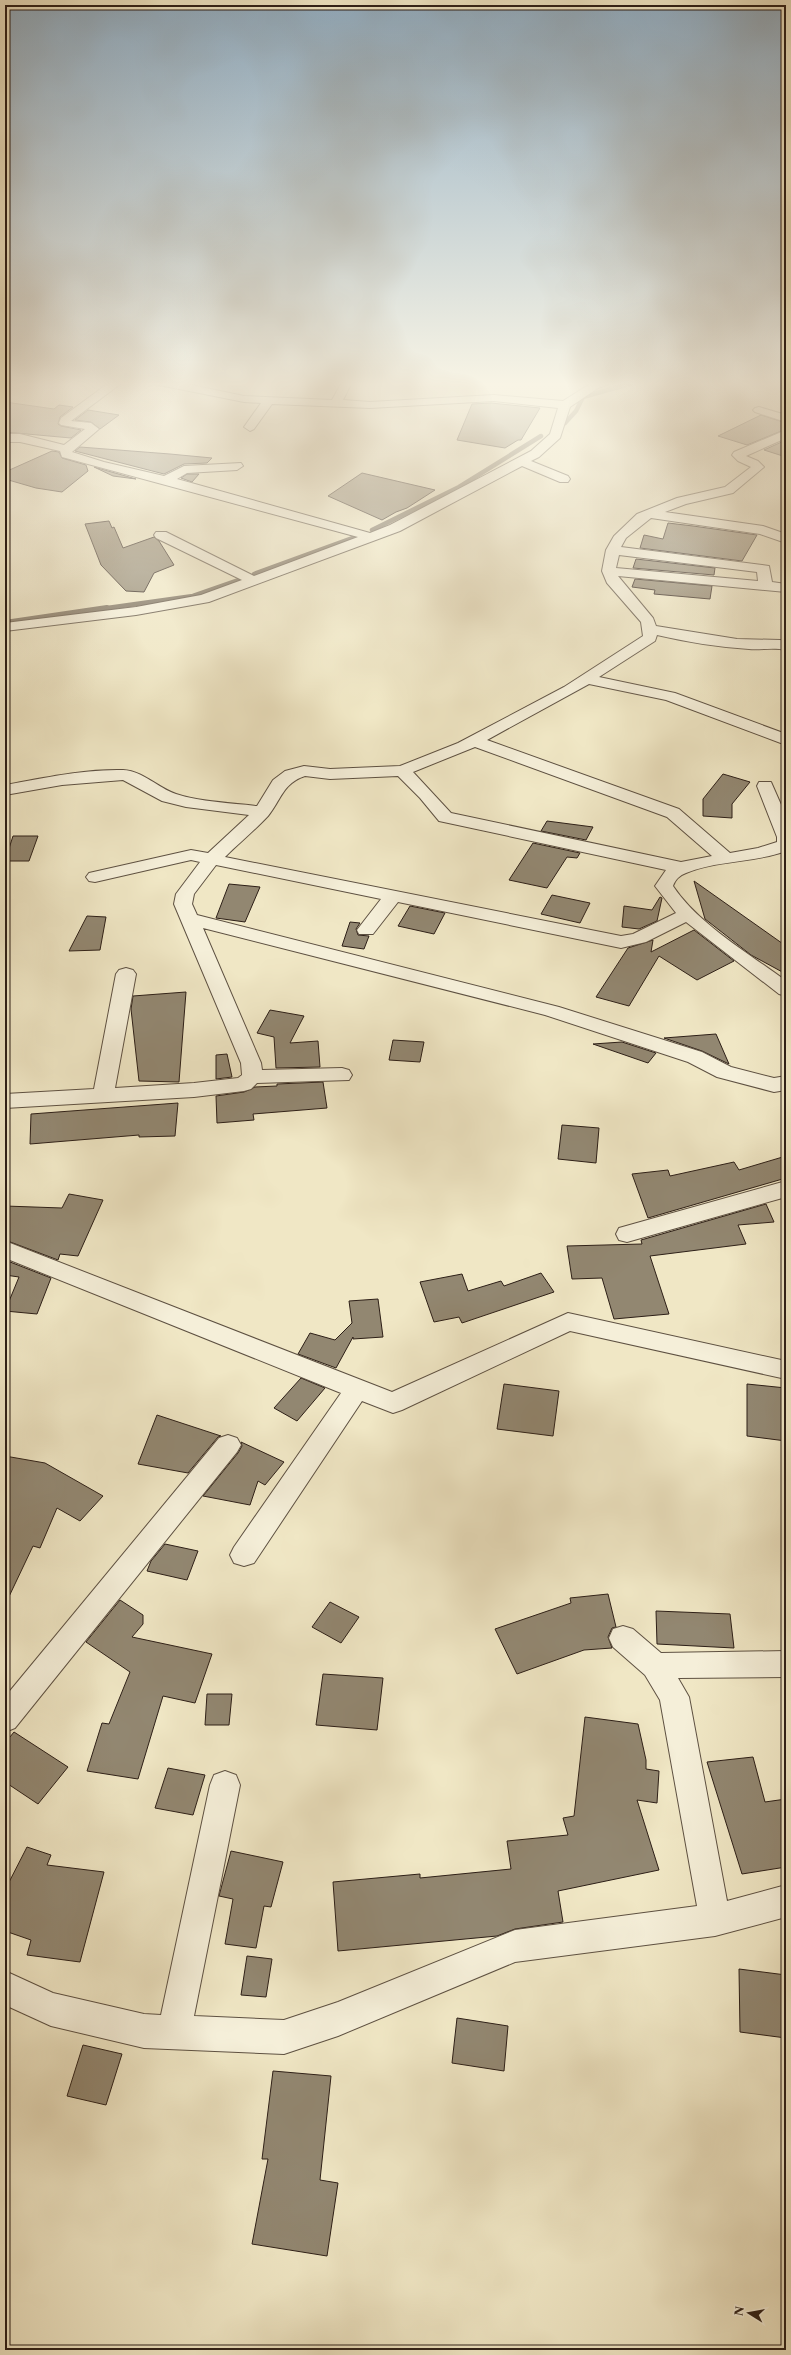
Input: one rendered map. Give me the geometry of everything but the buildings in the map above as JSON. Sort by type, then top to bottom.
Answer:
[{"type":"street","points":[[209,492],[371,537]]},
{"type":"street","points":[[5,626],[172,606],[204,599],[395,528],[463,492]]},
{"type":"street","points":[[252,1077],[252,1064],[189,919],[183,899],[211,860],[262,812],[279,784],[295,774],[304,771],[330,774],[402,771],[474,741],[586,679],[650,638],[648,621],[612,580],[609,571],[613,550],[621,536],[642,517],[682,501],[721,492]]},
{"type":"street","points":[[649,514],[763,530],[786,539]]},
{"type":"street","points":[[161,535],[252,580]]},
{"type":"street","points":[[613,550],[764,569],[765,586]]},
{"type":"street","points":[[609,571],[786,588]]},
{"type":"street","points":[[650,629],[688,638],[753,646],[775,642],[786,646]]},
{"type":"street","points":[[586,679],[670,696],[786,740]]},
{"type":"street","points":[[474,741],[672,813],[727,859]]},
{"type":"street","points":[[402,771],[426,794],[445,816],[683,868]]},
{"type":"street","points":[[5,790],[62,780],[124,775],[137,779],[168,797],[186,802],[262,812]]},
{"type":"street","points":[[765,786],[786,837],[785,845],[683,868],[667,877],[664,886],[667,894],[689,914],[786,990]]},
{"type":"street","points":[[95,878],[191,855],[621,942],[638,938],[689,914]]},
{"type":"street","points":[[366,930],[393,896]]},
{"type":"street","points":[[189,919],[552,1011],[696,1057],[724,1072],[774,1085],[786,1083]]},
{"type":"street","points":[[103,1095],[126,974]]},
{"type":"street","points":[[5,1101],[194,1090],[244,1084],[252,1077],[342,1075]]},
{"type":"street","points":[[627,1234],[786,1189]]},
{"type":"street","points":[[5,1248],[393,1403],[568,1322],[786,1370]]},
{"type":"street","points":[[244,1555],[356,1389]]},
{"type":"street","points":[[5,1719],[228,1445]]},
{"type":"street","points":[[623,1638],[655,1666],[674,1696],[715,1920]]},
{"type":"street","points":[[655,1666],[786,1664]]},
{"type":"street","points":[[174,2032],[225,1785]]},
{"type":"street","points":[[5,1988],[51,2010],[144,2031],[284,2037],[338,2019],[515,1946],[715,1920],[786,1901]]},
{"type":"waterway","points":[[372,530],[449,492]]},
{"type":"waterway","points":[[254,574],[355,537]]},
{"type":"waterway","points":[[104,608],[193,596],[239,580]]},
{"type":"waterway","points":[[5,623],[104,608]]},
{"type":"waterway","points":[[100,609],[104,608]]}]
